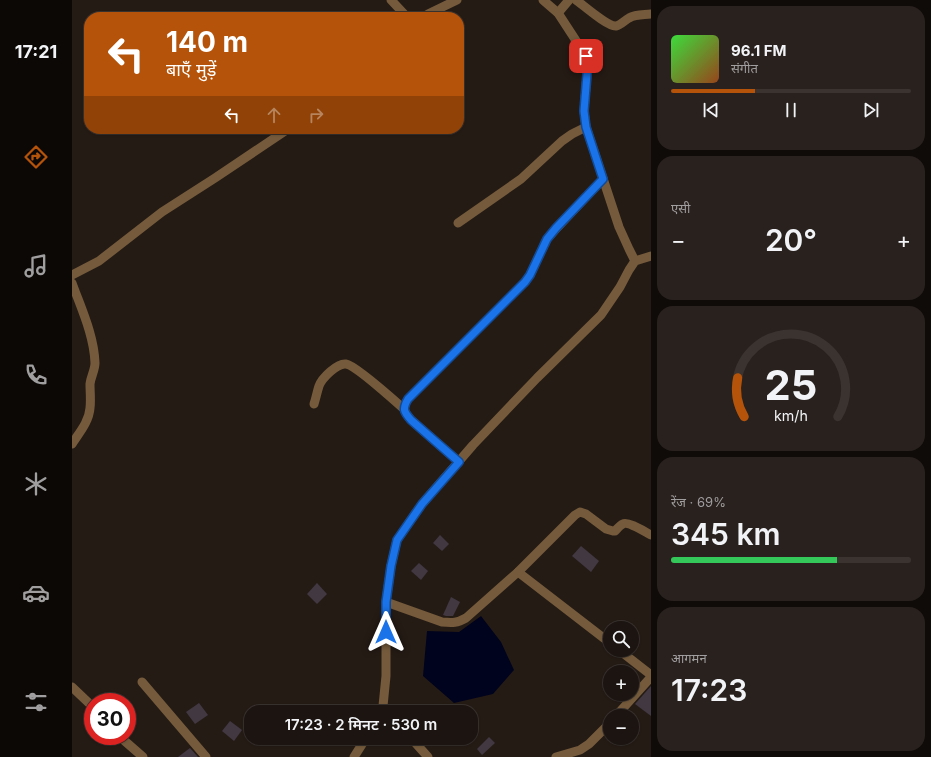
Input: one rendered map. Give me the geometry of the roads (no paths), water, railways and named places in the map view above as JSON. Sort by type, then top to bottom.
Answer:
[{"type":"street","points":[[391,0],[402,12]]},
{"type":"street","points":[[432,12],[457,0]]},
{"type":"street","points":[[543,0],[558,13],[586,56],[588,62],[584,111],[586,127],[619,228],[635,261]]},
{"type":"street","points":[[558,13],[569,0]]},
{"type":"street","points":[[576,0],[603,21],[615,26],[628,18],[651,14]]},
{"type":"street","points":[[458,223],[522,179],[562,141],[586,127]]},
{"type":"street","points":[[72,275],[99,261],[162,212],[281,134]]},
{"type":"street","points":[[404,409],[408,399],[525,282],[530,275],[547,239],[603,179]]},
{"type":"street","points":[[384,705],[386,676],[386,602],[391,566],[397,540],[422,504],[473,445],[537,378],[601,315],[635,261],[651,256]]},
{"type":"street","points":[[72,283],[88,326],[94,349],[95,365],[90,381],[89,417],[72,444]]},
{"type":"street","points":[[314,404],[319,386],[323,379],[340,365],[350,365],[404,409],[406,415],[411,420],[459,462]]},
{"type":"street","points":[[386,602],[442,622],[458,623],[466,618],[518,572],[574,515],[580,512],[586,514],[610,531],[615,531],[625,523],[651,536]]},
{"type":"street","points":[[518,572],[603,638]]},
{"type":"street","points":[[622,709],[651,676],[628,657]]},
{"type":"street","points":[[142,682],[206,757]]},
{"type":"street","points":[[72,687],[84,698]]},
{"type":"street","points":[[556,757],[580,750],[589,744],[603,730]]},
{"type":"street","points":[[130,745],[144,757]]},
{"type":"street","points":[[354,757],[362,745]]},
{"type":"street","points":[[417,745],[428,757]]},
{"type":"water","points":[[481,616],[501,642],[514,670],[493,694],[454,703],[423,676],[427,631],[459,632]]}]
